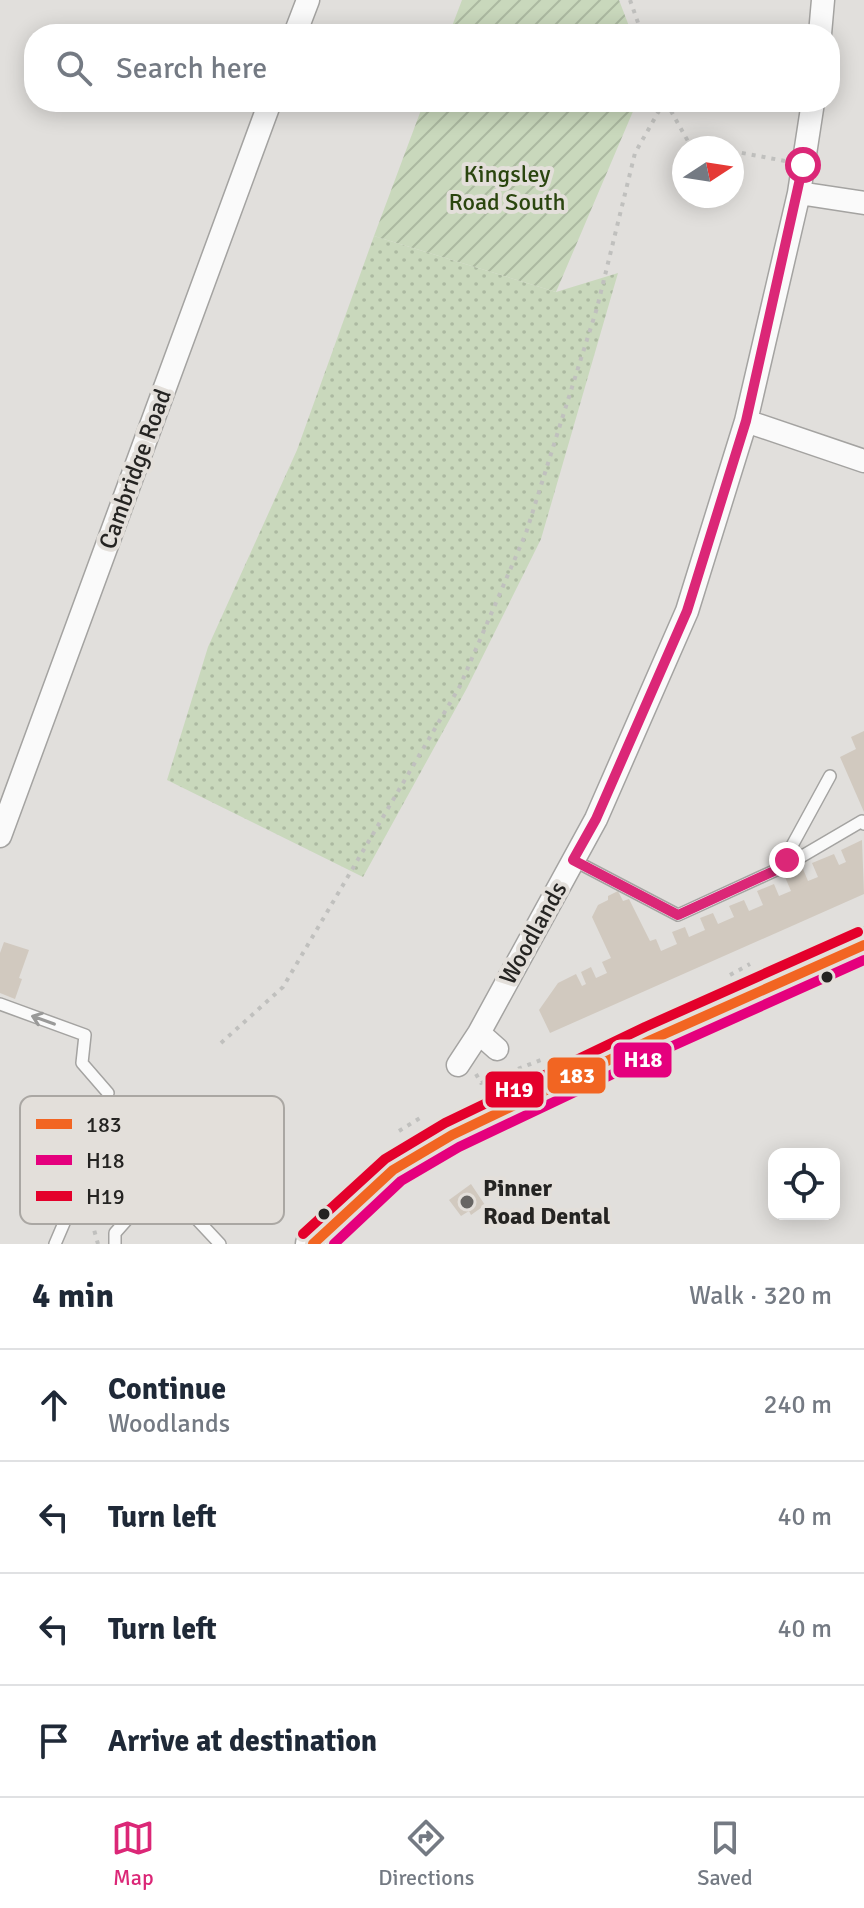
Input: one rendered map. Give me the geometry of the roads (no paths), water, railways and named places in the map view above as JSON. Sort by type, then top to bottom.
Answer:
[{"type":"main road","points":[[313,1244],[393,1170],[452,1135],[651,1040],[864,945]]},
{"type":"street","points":[[299,24],[308,0]]},
{"type":"street","points":[[821,24],[823,0]]},
{"type":"street","name":"Cambridge Road","points":[[0,836],[266,112]]},
{"type":"street","name":"Woodlands","points":[[458,1065],[479,1033],[596,819],[687,611],[746,421],[799,193],[811,112]]},
{"type":"street","points":[[799,193],[864,203]]},
{"type":"street","points":[[746,421],[864,461]]},
{"type":"street","points":[[479,1033],[497,1049]]},
{"type":"lane","points":[[787,865],[788,853],[830,776]]},
{"type":"lane","points":[[573,860],[678,915],[787,865],[850,826],[862,821],[864,824]]},
{"type":"lane","points":[[0,1004],[85,1035],[82,1063],[108,1093]]},
{"type":"lane","points":[[55,1244],[64,1224]]},
{"type":"lane","points":[[115,1244],[115,1233],[123,1224]]},
{"type":"lane","points":[[201,1224],[220,1244]]},
{"type":"place","name":"Pinner Road Dental","points":[[467,1202]]},
{"type":"park label","name":"Kingsley Road South","points":[[507,188]]}]
